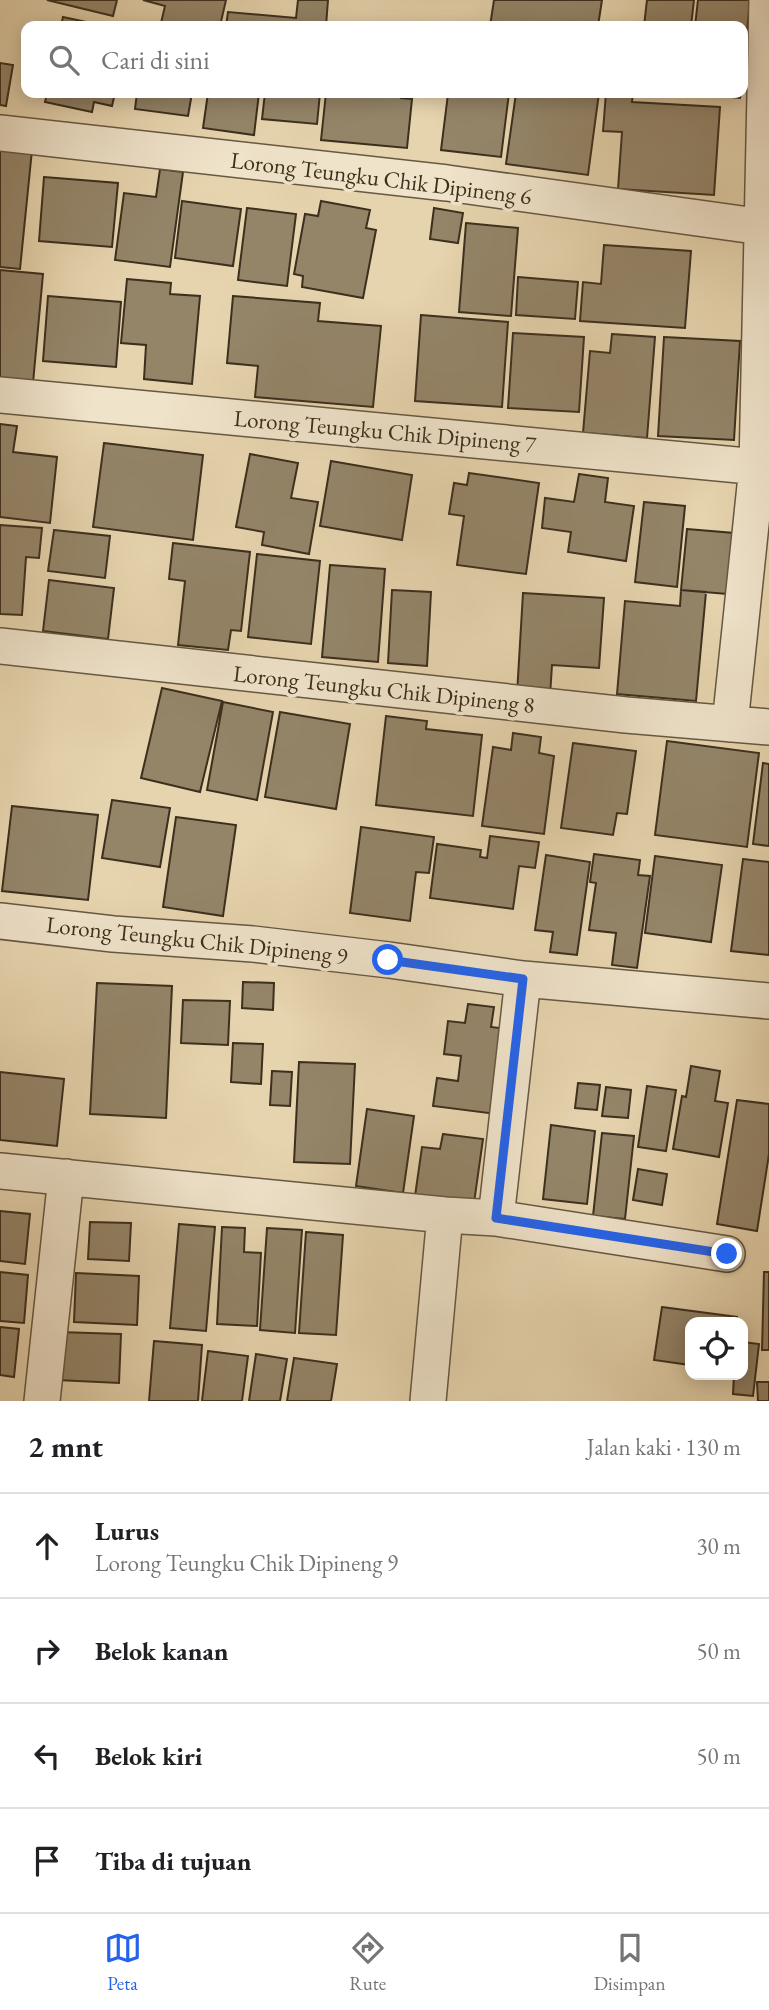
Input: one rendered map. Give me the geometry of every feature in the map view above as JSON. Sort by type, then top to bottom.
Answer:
[{"type":"street","points":[[730,724],[763,467],[762,227],[767,0]]},
{"type":"street","name":"Lorong Teungku Chik Dipineng 6","points":[[0,133],[447,183],[762,227]]},
{"type":"street","name":"Lorong Teungku Chik Dipineng 7","points":[[0,395],[763,467]]},
{"type":"street","name":"Lorong Teungku Chik Dipineng 8","points":[[0,646],[504,702],[769,727]]},
{"type":"street","name":"Lorong Teungku Chik Dipineng 9","points":[[0,921],[280,947],[523,979],[769,1001]]},
{"type":"street","points":[[496,1218],[523,979]]},
{"type":"street","points":[[0,1171],[496,1218],[727,1254]]},
{"type":"street","points":[[42,1401],[66,1177]]},
{"type":"street","points":[[428,1401],[445,1215]]},
{"type":"building","points":[[47,0],[117,0],[113,16]]},
{"type":"building","points":[[143,0],[226,0],[221,21],[161,21],[165,6]]},
{"type":"building","points":[[298,0],[328,0],[326,21],[227,21],[228,12],[296,18]]},
{"type":"building","points":[[494,0],[602,0],[599,21],[491,21]]},
{"type":"building","points":[[647,0],[694,0],[692,21],[645,21]]},
{"type":"building","points":[[698,0],[750,0],[748,21],[696,21]]},
{"type":"building","points":[[63,17],[82,21],[62,21]]},
{"type":"building","points":[[0,63],[13,65],[6,106],[0,105]]},
{"type":"building","points":[[46,98],[114,98],[112,106],[94,102],[92,112],[45,102]]},
{"type":"building","points":[[136,98],[191,98],[188,116],[135,109]]},
{"type":"building","points":[[207,98],[258,98],[254,135],[203,128]]},
{"type":"building","points":[[264,98],[320,98],[317,124],[262,119]]},
{"type":"building","points":[[325,98],[412,99],[407,148],[321,140]]},
{"type":"building","points":[[448,98],[508,98],[501,157],[441,150]]},
{"type":"building","points":[[515,98],[598,98],[588,175],[506,164]]},
{"type":"building","points":[[606,98],[632,98],[632,102],[720,107],[714,195],[618,189],[622,132],[603,131]]},
{"type":"building","points":[[0,147],[32,150],[20,269],[0,267]]},
{"type":"building","points":[[160,169],[183,172],[170,267],[115,260],[124,193],[156,197]]},
{"type":"building","points":[[44,177],[118,183],[112,247],[39,241]]},
{"type":"building","points":[[182,201],[241,209],[233,266],[175,258]]},
{"type":"building","points":[[321,201],[370,210],[366,228],[376,230],[363,298],[302,287],[303,276],[294,274],[305,214],[318,216]]},
{"type":"building","points":[[247,208],[296,214],[287,286],[238,280]]},
{"type":"building","points":[[434,208],[463,213],[458,243],[430,239]]},
{"type":"building","points":[[466,223],[518,228],[511,316],[459,312]]},
{"type":"building","points":[[604,245],[691,251],[685,328],[580,321],[583,282],[601,284]]},
{"type":"building","points":[[0,270],[43,274],[33,383],[0,380]]},
{"type":"building","points":[[518,277],[578,282],[575,319],[516,315]]},
{"type":"building","points":[[127,279],[171,283],[170,294],[200,296],[192,384],[144,379],[146,345],[121,343]]},
{"type":"building","points":[[48,296],[121,302],[116,367],[43,361]]},
{"type":"building","points":[[233,296],[320,303],[318,321],[381,326],[373,407],[255,397],[258,366],[227,363]]},
{"type":"building","points":[[421,315],[508,322],[502,407],[415,401]]},
{"type":"building","points":[[513,333],[584,337],[579,412],[508,408]]},
{"type":"building","points":[[612,334],[655,337],[647,438],[583,433],[590,351],[610,353]]},
{"type":"building","points":[[664,337],[740,341],[734,440],[658,436]]},
{"type":"building","points":[[0,424],[17,426],[13,452],[57,457],[50,523],[0,517]]},
{"type":"building","points":[[104,443],[203,455],[193,540],[93,527]]},
{"type":"building","points":[[250,454],[298,463],[291,498],[318,502],[309,554],[262,545],[264,532],[236,527]]},
{"type":"building","points":[[331,461],[412,475],[402,540],[320,526]]},
{"type":"building","points":[[469,473],[539,483],[526,574],[457,565],[464,516],[449,514],[454,483],[467,485]]},
{"type":"building","points":[[579,474],[608,478],[605,502],[634,506],[626,561],[568,552],[571,532],[542,528],[545,498],[574,502]]},
{"type":"building","points":[[644,502],[685,506],[677,587],[635,582]]},
{"type":"building","points":[[0,525],[42,528],[39,558],[26,557],[22,615],[0,614]]},
{"type":"building","points":[[687,529],[734,533],[727,594],[681,590]]},
{"type":"building","points":[[54,530],[110,536],[105,578],[48,571]]},
{"type":"building","points":[[173,543],[250,552],[241,631],[231,630],[228,650],[178,645],[185,581],[169,579]]},
{"type":"building","points":[[257,554],[320,561],[311,644],[248,637]]},
{"type":"building","points":[[330,565],[385,569],[378,662],[322,657]]},
{"type":"building","points":[[49,580],[114,588],[108,639],[43,631]]},
{"type":"building","points":[[392,590],[431,592],[427,666],[388,663]]},
{"type":"building","points":[[681,590],[706,592],[696,701],[617,694],[625,601],[680,606]]},
{"type":"building","points":[[523,593],[604,598],[599,668],[552,665],[550,696],[517,694]]},
{"type":"building","points":[[162,688],[222,701],[200,792],[141,778]]},
{"type":"building","points":[[223,702],[273,712],[257,800],[207,790]]},
{"type":"building","points":[[280,712],[350,724],[336,809],[265,797]]},
{"type":"building","points":[[386,716],[427,721],[426,729],[482,735],[473,816],[376,805]]},
{"type":"building","points":[[513,733],[541,737],[539,753],[554,756],[544,834],[482,826],[493,747],[511,750]]},
{"type":"building","points":[[667,741],[759,753],[747,847],[655,835]]},
{"type":"building","points":[[573,743],[636,751],[627,814],[617,813],[613,835],[561,828]]},
{"type":"building","points":[[763,763],[769,764],[769,846],[753,844]]},
{"type":"building","points":[[112,800],[170,808],[160,867],[102,858]]},
{"type":"building","points":[[12,806],[98,815],[88,900],[2,891]]},
{"type":"building","points":[[176,817],[236,825],[223,916],[163,907]]},
{"type":"building","points":[[361,827],[434,837],[429,873],[416,872],[410,921],[350,913]]},
{"type":"building","points":[[490,836],[539,842],[535,868],[519,866],[513,909],[430,898],[437,844],[481,850],[480,857],[487,858]]},
{"type":"building","points":[[594,854],[640,860],[638,875],[650,876],[637,968],[612,965],[616,933],[589,930],[596,883],[590,882]]},
{"type":"building","points":[[546,855],[590,862],[577,955],[550,952],[553,932],[535,930]]},
{"type":"building","points":[[655,856],[722,865],[711,942],[645,933]]},
{"type":"building","points":[[743,859],[769,862],[769,955],[731,951]]},
{"type":"building","points":[[243,982],[274,983],[273,1010],[242,1008]]},
{"type":"building","points":[[97,983],[172,986],[166,1118],[90,1114]]},
{"type":"building","points":[[183,1000],[230,1001],[228,1045],[181,1043]]},
{"type":"building","points":[[468,1004],[494,1007],[491,1027],[508,1029],[496,1114],[433,1106],[437,1078],[458,1081],[461,1056],[444,1054],[448,1021],[465,1023]]},
{"type":"building","points":[[233,1043],[263,1044],[261,1084],[231,1082]]},
{"type":"building","points":[[299,1062],[355,1064],[350,1164],[294,1162]]},
{"type":"building","points":[[691,1066],[720,1071],[715,1101],[728,1103],[719,1157],[673,1149],[682,1096],[686,1097]]},
{"type":"building","points":[[272,1071],[292,1072],[290,1106],[270,1105]]},
{"type":"building","points":[[0,1072],[64,1079],[57,1146],[0,1140]]},
{"type":"building","points":[[578,1083],[600,1085],[597,1110],[575,1108]]},
{"type":"building","points":[[647,1086],[676,1090],[666,1151],[638,1147]]},
{"type":"building","points":[[606,1087],[631,1090],[628,1118],[602,1116]]},
{"type":"building","points":[[737,1100],[769,1104],[769,1154],[757,1231],[717,1224]]},
{"type":"building","points":[[367,1109],[414,1116],[403,1193],[356,1186]]},
{"type":"building","points":[[551,1125],[595,1131],[587,1204],[543,1199]]},
{"type":"building","points":[[602,1133],[634,1136],[625,1219],[593,1216]]},
{"type":"building","points":[[443,1134],[483,1139],[474,1203],[415,1196],[422,1147],[440,1149]]},
{"type":"building","points":[[638,1169],[667,1174],[662,1205],[633,1200]]},
{"type":"building","points":[[0,1211],[30,1214],[25,1264],[0,1261]]},
{"type":"building","points":[[90,1222],[131,1223],[129,1261],[88,1259]]},
{"type":"building","points":[[179,1224],[215,1227],[206,1331],[170,1328]]},
{"type":"building","points":[[222,1227],[245,1228],[244,1252],[261,1253],[257,1326],[217,1324]]},
{"type":"building","points":[[267,1228],[302,1230],[295,1333],[260,1330]]},
{"type":"building","points":[[306,1232],[343,1235],[336,1335],[299,1333]]},
{"type":"building","points":[[0,1272],[28,1275],[24,1323],[0,1321]]},
{"type":"building","points":[[764,1272],[769,1272],[769,1350],[762,1350]]},
{"type":"building","points":[[76,1273],[139,1276],[137,1325],[74,1322]]},
{"type":"building","points":[[662,1307],[737,1317],[685,1317],[685,1364],[654,1360]]},
{"type":"building","points":[[0,1327],[19,1329],[14,1377],[0,1375]]},
{"type":"building","points":[[59,1332],[121,1334],[119,1383],[57,1380]]},
{"type":"building","points":[[154,1341],[202,1345],[198,1401],[149,1401]]},
{"type":"building","points":[[748,1343],[759,1344],[753,1396],[733,1394],[734,1380],[748,1380]]},
{"type":"building","points":[[208,1351],[248,1356],[242,1401],[202,1401]]},
{"type":"building","points":[[256,1354],[287,1359],[280,1401],[249,1401]]},
{"type":"building","points":[[294,1358],[337,1364],[331,1401],[287,1401]]},
{"type":"building","points":[[757,1382],[769,1382],[769,1401],[758,1401]]},
{"type":"route","points":[[388,960],[523,979],[496,1218],[727,1254]]}]
